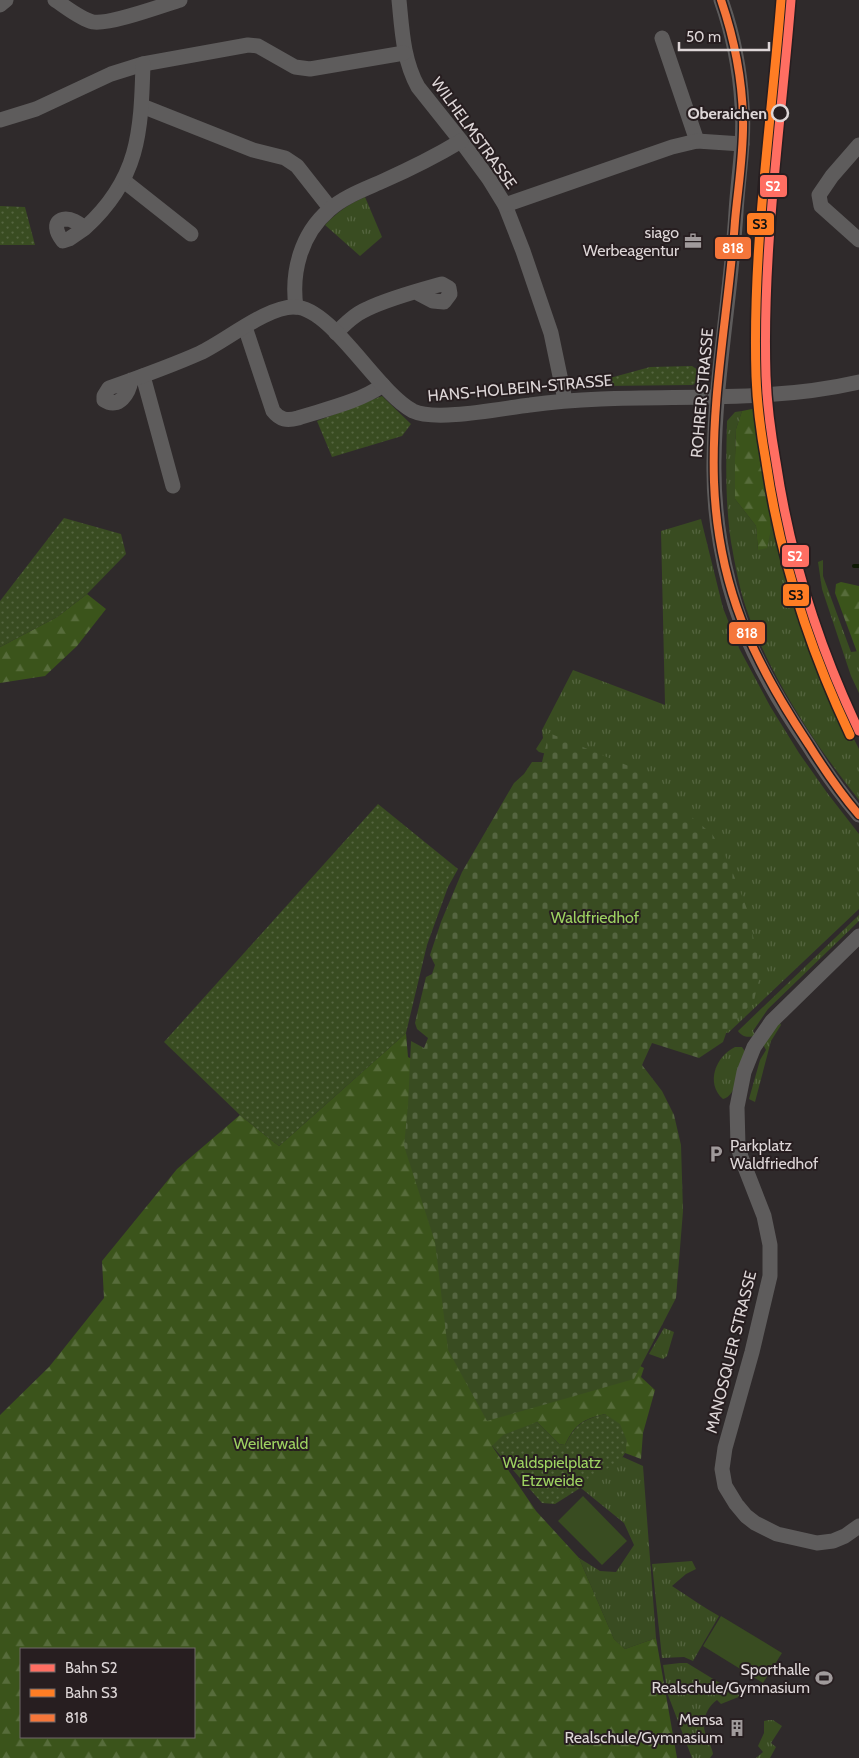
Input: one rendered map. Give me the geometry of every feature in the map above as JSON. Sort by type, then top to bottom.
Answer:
[{"type":"street","points":[[0,5],[6,0]]},
{"type":"street","points":[[55,0],[87,20],[94,22],[110,21],[180,0]]},
{"type":"street","name":"WILHELMSTRASSE","points":[[399,0],[404,53],[412,76],[418,87],[461,141],[505,205],[551,333],[565,400]]},
{"type":"street","name":"ROHRER STRASSE","points":[[721,0],[730,26],[738,61],[742,106],[742,144],[718,397],[714,463],[716,511],[722,548],[736,607],[756,655],[789,716],[830,778],[859,815]]},
{"type":"street","points":[[662,38],[697,141]]},
{"type":"street","points":[[0,120],[36,109],[111,74],[143,64],[248,45],[258,46],[295,67],[310,69],[404,53]]},
{"type":"street","points":[[85,228],[100,214],[124,182],[134,153],[140,122],[143,64]]},
{"type":"street","points":[[142,106],[253,150],[285,158],[298,166],[330,208]]},
{"type":"street","points":[[173,486],[137,378],[202,352],[275,312],[296,307],[294,296],[299,255],[307,236],[320,218],[330,208],[359,192],[425,162],[461,141]]},
{"type":"street","points":[[505,205],[672,146],[697,141],[742,144]]},
{"type":"street","points":[[859,145],[832,176],[819,195],[821,206],[859,240]]},
{"type":"street","points":[[124,182],[191,234]]},
{"type":"street","points":[[336,333],[348,321],[366,309],[416,292]]},
{"type":"street","name":"HANS-HOLBEIN-STRASSE","points":[[296,307],[311,311],[336,333],[402,403],[424,415],[458,414],[565,400],[618,397],[718,397],[784,393],[834,388],[859,382]]},
{"type":"street","points":[[245,328],[273,411],[282,419],[298,418],[376,390],[383,385]]},
{"type":"street","name":"MANOSQUER STRASSE","points":[[859,936],[772,1021],[754,1047],[744,1072],[737,1107],[738,1146],[764,1216],[770,1245],[770,1276],[752,1352],[725,1448],[722,1469],[725,1486],[736,1504],[755,1523],[777,1534],[817,1543],[833,1541],[845,1536],[859,1526]]},
{"type":"green space","points":[[365,197],[382,237],[360,256],[325,225],[354,202]]},
{"type":"green space","points":[[0,206],[25,207],[35,245],[0,245]]},
{"type":"green space","points":[[692,366],[698,370],[699,379],[693,385],[600,386],[591,388],[588,384],[650,367]]},
{"type":"green space","points":[[382,396],[411,424],[402,436],[332,457],[317,421]]},
{"type":"green space","points":[[762,407],[771,529],[767,548],[758,550],[756,526],[735,499],[735,458],[736,429],[742,411]]},
{"type":"green space","points":[[742,411],[736,429],[735,499],[756,526],[758,550],[771,529],[768,478],[810,641],[833,698],[859,749],[859,800],[810,733],[780,684],[767,659],[746,608],[731,542],[726,466],[727,421],[735,412]]},
{"type":"green space","points":[[64,518],[121,534],[126,554],[87,594],[57,617],[0,647],[0,601]]},
{"type":"green space","points":[[701,519],[723,608],[739,648],[770,706],[799,753],[859,834],[859,909],[728,1033],[711,1030],[562,758],[539,752],[536,749],[543,738],[542,730],[573,670],[665,705],[661,531]]},
{"type":"green space","points":[[823,560],[823,576],[851,652],[859,651],[859,693],[851,676],[822,589],[818,562]]},
{"type":"green space","points":[[841,582],[859,586],[859,651],[857,652],[835,593],[836,584]]},
{"type":"green space","points":[[87,594],[106,609],[77,646],[45,676],[0,683],[0,647],[57,617]]},
{"type":"green space","name":"Waldfriedhof","points":[[549,733],[631,767],[712,834],[724,853],[747,909],[759,963],[758,982],[754,1001],[728,1028],[723,1042],[699,1058],[652,1043],[642,1065],[662,1091],[674,1115],[681,1145],[683,1211],[676,1298],[634,1379],[487,1421],[448,1350],[435,1242],[404,1146],[411,1041],[424,1048],[428,1038],[417,1029],[415,1023],[426,977],[432,974],[435,965],[430,955],[441,922],[462,872],[514,783],[524,774],[532,762],[542,762]]},
{"type":"green space","points":[[378,804],[458,869],[448,887],[427,945],[406,1033],[279,1146],[240,1115],[164,1042]]},
{"type":"green space","points":[[859,915],[859,921],[768,1009],[753,1031],[755,1035],[748,1037],[739,1033],[738,1031]]},
{"type":"green space","points":[[779,1021],[781,1025],[771,1041],[755,1102],[749,1099],[760,1060],[766,1050],[763,1044]]},
{"type":"green space","name":"Weilerwald","points":[[406,1033],[408,1057],[445,1077],[530,1310],[644,1368],[641,1377],[655,1390],[643,1433],[641,1459],[625,1453],[626,1441],[605,1414],[585,1420],[572,1432],[565,1445],[559,1444],[537,1422],[492,1446],[536,1511],[579,1558],[614,1639],[625,1649],[656,1638],[677,1758],[0,1758],[0,1415],[49,1367],[104,1298],[102,1261],[177,1169],[240,1115],[279,1146]]},
{"type":"green space","points":[[735,1047],[742,1047],[746,1053],[732,1093],[723,1099],[715,1085],[715,1070],[728,1051]]},
{"type":"green space","points":[[664,1328],[674,1332],[667,1356],[663,1359],[649,1354]]},
{"type":"green space","name":"Waldspielplatz Etzweide","points":[[605,1414],[620,1424],[627,1441],[625,1453],[619,1463],[594,1475],[585,1485],[555,1504],[542,1503],[492,1446],[503,1435],[537,1422],[559,1444],[565,1445],[580,1424]]},
{"type":"green space","points":[[623,1457],[643,1466],[656,1638],[625,1649],[614,1639],[579,1558],[600,1571],[616,1572],[634,1545],[624,1523],[576,1484]]},
{"type":"green space","points":[[583,1496],[627,1541],[602,1565],[558,1521]]},
{"type":"green space","points":[[692,1561],[696,1569],[686,1574],[672,1586],[719,1616],[693,1661],[684,1657],[662,1658],[652,1564]]},
{"type":"green space","points":[[721,1616],[782,1653],[763,1683],[703,1646]]},
{"type":"green space","points":[[687,1663],[741,1696],[721,1704],[717,1700],[707,1711],[704,1725],[713,1754],[710,1758],[692,1758],[668,1695],[663,1665]]},
{"type":"green space","points":[[773,1720],[782,1726],[771,1743],[776,1747],[770,1758],[756,1758],[763,1752],[758,1746],[764,1733],[764,1721]]},
{"type":"waterway","points":[[854,566],[859,566]]},
{"type":"rail line","name":"S3","points":[[781,0],[763,188],[757,282],[756,376],[758,409],[772,498],[788,568],[809,636],[850,735]]},
{"type":"rail line","name":"S2","points":[[791,0],[773,188],[767,282],[766,376],[768,409],[789,532],[807,600],[844,699],[859,731]]},
{"type":"transit line","name":"818","points":[[721,0],[730,29],[739,73],[743,144],[715,417],[714,482],[717,520],[731,589],[755,652],[789,713],[826,772],[859,815]]},
{"type":"place","name":"Oberaichen","points":[[780,113]]},
{"type":"place","name":"siago Werbeagentur","points":[[693,241]]},
{"type":"place","name":"Parkplatz Waldfriedhof","points":[[716,1154]]},
{"type":"place","name":"Sporthalle Realschule/Gymnasium","points":[[824,1678]]},
{"type":"place","name":"Mensa Realschule/Gymnasium","points":[[737,1728]]}]
